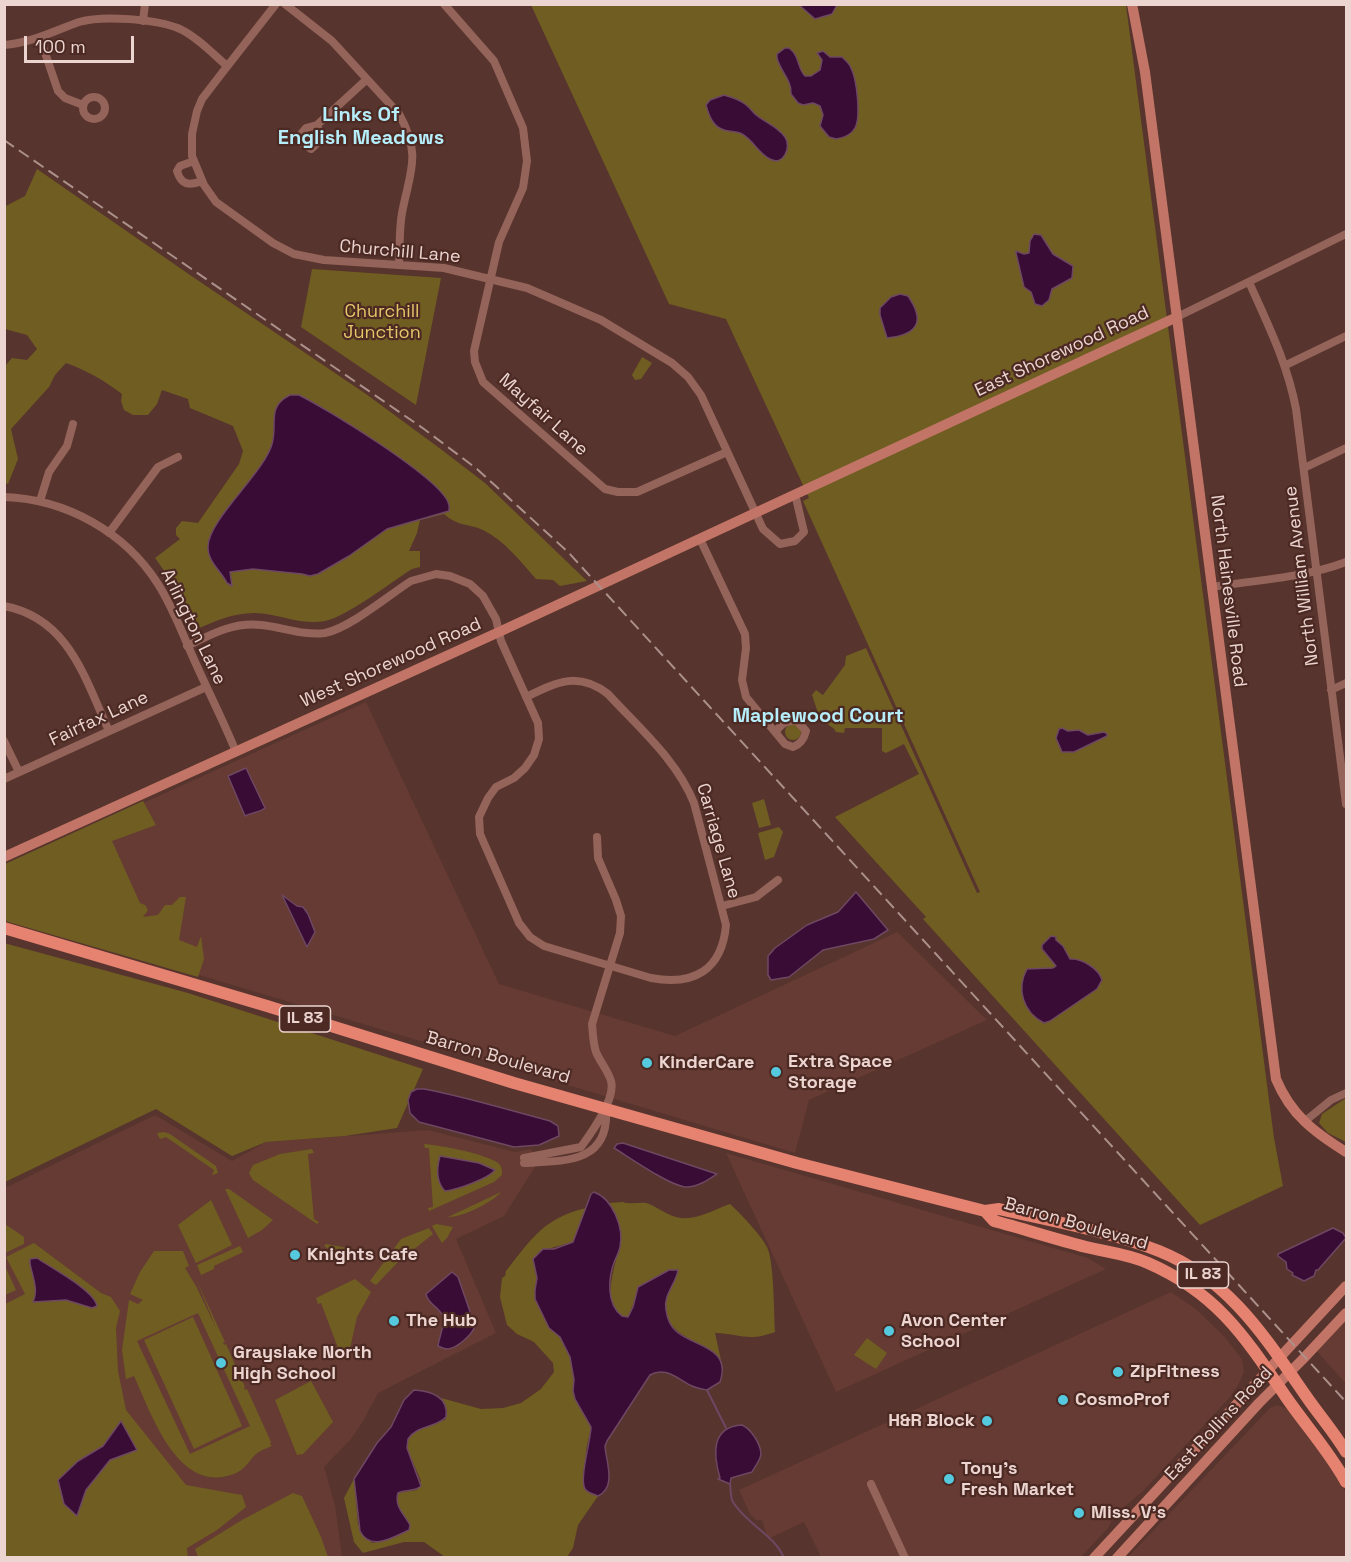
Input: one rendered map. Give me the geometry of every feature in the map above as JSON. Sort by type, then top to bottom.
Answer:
[{"type":"main road","name":"North Hainesville Road","points":[[1132,4],[1145,72],[1276,1078],[1282,1094],[1304,1122],[1313,1131],[1347,1152]]},
{"type":"main road","name":"East Shorewood Road","points":[[793,496],[1177,317]]},
{"type":"main road","name":"West Shorewood Road","points":[[4,857],[793,496]]},
{"type":"main road","name":"Barron Boulevard","points":[[4,928],[505,1080],[789,1161],[985,1211],[999,1209],[1140,1244],[1172,1257],[1208,1278],[1230,1298],[1255,1324],[1281,1357],[1347,1452]]},
{"type":"main road","name":"Barron Boulevard","points":[[985,1211],[994,1221],[1143,1260],[1171,1274],[1205,1297],[1229,1318],[1257,1354],[1326,1449],[1347,1482]]},
{"type":"main road","name":"East Rollins Road","points":[[1094,1557],[1347,1286]]},
{"type":"main road","name":"East Rollins Road","points":[[1117,1557],[1259,1402],[1347,1313]]},
{"type":"street","points":[[143,21],[145,4]]},
{"type":"street","name":"Churchill Lane","points":[[276,4],[202,99],[197,111],[192,134],[194,161],[202,181],[216,202],[273,243],[294,254],[324,260],[444,268],[527,288],[601,320],[672,363],[687,376],[702,395],[763,529],[780,544],[795,541],[804,532],[793,496]]},
{"type":"street","points":[[285,4],[332,41],[399,114],[412,142],[413,167],[402,215],[399,264]]},
{"type":"street","name":"Mayfair Lane","points":[[444,4],[494,61],[523,128],[527,161],[523,188],[499,242],[490,279],[474,351],[479,374],[488,388],[605,489],[637,492],[728,452]]},
{"type":"street","points":[[4,45],[40,38],[88,20],[104,18],[156,22],[178,28],[189,34],[227,66]]},
{"type":"street","points":[[40,38],[58,91],[66,99],[83,105]]},
{"type":"street","points":[[317,125],[366,80]]},
{"type":"street","points":[[194,161],[180,166],[177,171],[178,175],[183,182],[189,185],[202,181]]},
{"type":"street","name":"East Shorewood Road","points":[[1177,317],[1347,234]]},
{"type":"street","name":"North William Avenue","points":[[1249,282],[1286,365],[1296,409],[1347,804]]},
{"type":"street","points":[[1286,365],[1347,336]]},
{"type":"street","points":[[40,501],[49,472],[67,446],[73,424]]},
{"type":"street","points":[[1304,468],[1347,448]]},
{"type":"street","points":[[110,533],[158,467],[178,457]]},
{"type":"street","name":"Arlington Lane","points":[[4,497],[40,501],[79,514],[124,543],[149,571],[166,598],[236,752]]},
{"type":"street","points":[[700,538],[745,634],[747,648],[742,680],[746,697],[776,732]]},
{"type":"street","points":[[1211,587],[1318,571],[1347,562]]},
{"type":"street","name":"Carriage Lane","points":[[187,645],[237,625],[262,625],[308,633],[325,633],[346,625],[411,581],[436,574],[463,580],[477,590],[489,604],[501,641],[526,697],[538,723],[538,739],[534,755],[514,778],[496,787],[479,817],[480,834],[519,923],[530,937],[544,946],[668,981],[696,975],[710,966],[719,955],[724,942],[726,925],[694,803],[687,784],[677,769],[616,703],[596,686],[581,681],[567,681],[551,685],[526,697]]},
{"type":"street","points":[[4,606],[28,613],[42,621],[64,640],[76,658],[109,731]]},
{"type":"street","points":[[1331,690],[1347,683]]},
{"type":"street","name":"Fairfax Lane","points":[[4,779],[206,687]]},
{"type":"street","points":[[4,741],[19,772]]},
{"type":"street","points":[[597,837],[598,858],[621,916],[620,933],[592,1024],[596,1051],[610,1079],[612,1089],[606,1108],[581,1147],[524,1160],[586,1155],[595,1149],[608,1125],[606,1108]]},
{"type":"street","points":[[722,906],[756,897],[778,880]]},
{"type":"street","points":[[1304,1122],[1331,1100],[1347,1093]]},
{"type":"street","points":[[872,1485],[905,1557]]},
{"type":"shaded area","points":[[799,5],[837,5],[832,14],[815,19]]},
{"type":"shaded area","points":[[785,48],[793,51],[805,76],[811,76],[820,70],[822,60],[817,53],[823,51],[830,57],[842,57],[850,65],[855,81],[858,107],[857,123],[849,134],[836,139],[829,137],[820,126],[823,115],[820,106],[813,103],[803,105],[798,103],[791,94],[790,84],[777,58],[777,54]]},
{"type":"shaded area","points":[[724,95],[743,102],[782,133],[787,141],[787,150],[782,158],[775,161],[770,159],[742,134],[720,129],[714,124],[706,105],[710,100]]},
{"type":"shaded area","points":[[1034,234],[1041,235],[1053,254],[1073,266],[1072,278],[1052,289],[1049,300],[1042,306],[1035,304],[1031,292],[1024,287],[1016,253],[1016,251],[1029,253],[1030,241]]},
{"type":"shaded area","points":[[900,294],[908,296],[917,313],[916,326],[905,334],[887,338],[880,308],[891,297]]},
{"type":"shaded area","points":[[290,395],[299,395],[313,403],[356,428],[403,460],[440,491],[448,502],[449,511],[387,529],[349,556],[318,574],[310,576],[253,569],[230,572],[232,586],[227,583],[210,556],[208,546],[211,535],[217,523],[267,456],[274,436],[275,410]]},
{"type":"shaded area","points":[[366,702],[499,984],[675,1036],[897,932],[987,1020],[809,1100],[795,1153],[5,917],[4,866]]},
{"type":"shaded area","points":[[1059,729],[1068,731],[1079,730],[1088,735],[1104,732],[1107,736],[1074,752],[1062,752],[1056,738]]},
{"type":"shaded area","points":[[246,768],[265,808],[245,816],[228,776]]},
{"type":"shaded area","points":[[856,892],[888,930],[874,939],[823,950],[789,977],[771,980],[768,975],[768,956],[775,948],[807,925],[838,912]]},
{"type":"shaded area","points":[[282,895],[297,906],[303,907],[308,914],[315,932],[307,947]]},
{"type":"shaded area","points":[[1051,936],[1056,937],[1070,959],[1080,960],[1089,965],[1102,980],[1097,989],[1044,1023],[1026,1006],[1022,984],[1027,969],[1056,966],[1042,949],[1042,945]]},
{"type":"shaded area","points":[[417,1089],[456,1096],[550,1121],[558,1126],[559,1136],[539,1145],[514,1147],[419,1122],[410,1113],[408,1100],[411,1092]]},
{"type":"shaded area","name":"Grayslake North High School","points":[[155,1115],[232,1161],[266,1142],[428,1130],[515,1152],[532,1149],[535,1167],[504,1216],[456,1239],[496,1333],[378,1393],[351,1439],[324,1467],[335,1505],[342,1557],[5,1558],[5,1188]]},
{"type":"shaded area","points":[[623,1143],[717,1174],[695,1186],[679,1185],[660,1177],[614,1148],[617,1144]]},
{"type":"shaded area","name":"Avon Center School","points":[[726,1153],[1088,1258],[1106,1269],[836,1392]]},
{"type":"shaded area","points":[[440,1156],[479,1163],[495,1170],[472,1184],[445,1191],[438,1174]]},
{"type":"shaded area","points":[[594,1192],[612,1207],[619,1223],[620,1247],[610,1282],[611,1297],[617,1311],[622,1316],[628,1317],[638,1287],[669,1270],[678,1270],[666,1299],[669,1321],[674,1329],[683,1336],[716,1354],[721,1361],[722,1370],[720,1382],[707,1390],[694,1387],[666,1373],[650,1375],[607,1441],[605,1446],[609,1480],[604,1492],[598,1496],[585,1489],[583,1477],[591,1427],[575,1399],[570,1357],[560,1337],[549,1328],[535,1299],[537,1278],[533,1259],[543,1249],[554,1249],[573,1242],[591,1194]]},
{"type":"shaded area","points":[[1333,1228],[1343,1233],[1346,1238],[1316,1270],[1314,1276],[1304,1281],[1292,1275],[1293,1273],[1287,1269],[1286,1262],[1278,1254]]},
{"type":"shaded area","points":[[37,1258],[80,1286],[97,1306],[92,1308],[66,1300],[33,1302],[35,1287],[30,1259]]},
{"type":"shaded area","points":[[452,1272],[458,1277],[475,1326],[464,1340],[447,1349],[438,1346],[443,1317],[426,1294]]},
{"type":"shaded area","points":[[1171,1292],[1196,1309],[1225,1337],[1242,1359],[1244,1372],[1230,1397],[1144,1490],[1113,1517],[1109,1527],[1081,1557],[821,1557],[804,1522],[768,1539],[762,1520],[756,1520],[750,1514],[739,1490]]},
{"type":"shaded area","points":[[1346,1316],[1346,1384],[1315,1349]]},
{"type":"shaded area","points":[[414,1390],[438,1396],[445,1404],[446,1417],[442,1421],[416,1431],[408,1439],[407,1448],[421,1486],[398,1493],[398,1506],[410,1525],[409,1530],[383,1541],[370,1541],[360,1531],[354,1479],[377,1443],[391,1427],[404,1400]]},
{"type":"shaded area","points":[[1277,1405],[1288,1409],[1305,1429],[1346,1492],[1346,1557],[1127,1558],[1270,1408]]},
{"type":"shaded area","points":[[121,1421],[137,1450],[110,1460],[86,1490],[77,1516],[64,1504],[58,1480],[78,1461],[103,1446]]},
{"type":"shaded area","points":[[742,1425],[755,1437],[761,1456],[752,1472],[731,1478],[730,1484],[718,1479],[720,1478],[716,1460],[717,1443],[724,1431]]},
{"type":"green space","points":[[531,5],[1126,5],[1274,1138],[1283,1186],[1200,1225],[923,919],[926,917],[835,817],[919,774],[904,744],[886,753],[882,751],[882,728],[845,728],[844,733],[836,732],[823,720],[817,710],[812,695],[816,690],[823,695],[845,665],[846,656],[866,648],[977,893],[980,892],[803,501],[809,498],[726,319],[669,304]]},
{"type":"green space","points":[[37,169],[366,394],[442,450],[485,483],[587,581],[560,586],[553,580],[536,579],[512,552],[491,535],[483,530],[454,521],[444,514],[420,520],[409,551],[420,551],[420,567],[412,569],[345,613],[325,621],[310,622],[247,613],[221,619],[195,630],[173,583],[155,558],[180,539],[176,535],[176,528],[182,521],[198,523],[239,464],[243,451],[233,426],[190,408],[188,399],[162,390],[157,404],[148,415],[133,415],[124,410],[121,401],[122,394],[95,376],[66,363],[55,375],[49,387],[11,429],[18,459],[8,484],[5,483],[4,367],[12,358],[27,360],[37,349],[27,335],[5,329],[4,207],[25,196]]},
{"type":"green space","name":"Churchill Junction","points":[[312,269],[441,278],[416,405],[301,327]]},
{"type":"green space","points":[[642,357],[652,363],[641,379],[635,380],[632,375]]},
{"type":"green space","points":[[790,724],[796,724],[801,732],[799,738],[790,740],[785,735],[785,729]]},
{"type":"green space","points":[[764,799],[771,825],[759,828],[752,803]]},
{"type":"green space","points":[[143,801],[156,825],[112,841],[140,903],[148,910],[143,917],[158,915],[165,905],[172,905],[180,897],[186,897],[179,940],[197,947],[201,936],[204,959],[198,977],[5,921],[5,864]]},
{"type":"green space","points":[[779,827],[783,832],[774,857],[765,860],[758,833]]},
{"type":"green space","points":[[4,943],[188,993],[423,1069],[397,1128],[345,1136],[266,1142],[232,1156],[156,1109],[5,1182]]},
{"type":"green space","points":[[1346,1098],[1346,1142],[1328,1133],[1319,1123],[1322,1114]]},
{"type":"green space","points":[[164,1132],[216,1166],[218,1173],[212,1175],[214,1170],[166,1137],[160,1139],[157,1133]]},
{"type":"green space","points":[[424,1144],[484,1156],[500,1165],[502,1175],[494,1182],[429,1211],[428,1208],[433,1207],[429,1148],[425,1148]]},
{"type":"green space","points":[[312,1149],[314,1153],[308,1154],[314,1219],[319,1222],[317,1224],[253,1180],[249,1173],[253,1165],[280,1154]]},
{"type":"green space","points":[[225,1189],[229,1189],[273,1220],[248,1238]]},
{"type":"green space","points":[[501,1192],[476,1209],[448,1217]]},
{"type":"green space","points":[[211,1200],[232,1245],[196,1263],[178,1225]]},
{"type":"green space","points":[[609,1203],[646,1203],[672,1216],[683,1218],[703,1215],[730,1204],[745,1218],[767,1247],[772,1275],[775,1332],[758,1337],[715,1333],[721,1360],[684,1336],[669,1322],[665,1313],[665,1301],[677,1270],[669,1270],[641,1285],[628,1317],[618,1314],[612,1307],[611,1284],[620,1234]]},
{"type":"green space","points":[[586,1208],[573,1242],[540,1251],[533,1259],[537,1278],[535,1290],[538,1304],[549,1328],[560,1337],[570,1357],[575,1399],[591,1427],[586,1450],[585,1472],[591,1494],[598,1496],[578,1525],[573,1548],[567,1557],[445,1557],[424,1542],[404,1542],[363,1553],[354,1542],[344,1498],[354,1479],[358,1525],[372,1543],[386,1540],[409,1530],[410,1525],[398,1506],[398,1493],[417,1490],[421,1481],[407,1448],[407,1441],[414,1432],[445,1420],[446,1408],[441,1398],[481,1409],[503,1408],[521,1403],[541,1389],[554,1372],[553,1363],[534,1342],[517,1334],[507,1325],[500,1297],[502,1278],[540,1231],[559,1217]]},
{"type":"green space","points":[[5,1224],[24,1237],[24,1244],[5,1253]]},
{"type":"green space","points":[[436,1224],[453,1227],[442,1243],[432,1226]]},
{"type":"green space","points":[[429,1228],[433,1234],[398,1262],[376,1285],[370,1281],[401,1239]]},
{"type":"green space","points":[[34,1243],[101,1293],[111,1297],[120,1311],[116,1328],[118,1371],[126,1410],[186,1485],[242,1495],[246,1507],[217,1530],[187,1548],[188,1557],[5,1558],[5,1304],[25,1294],[6,1257]]},
{"type":"green space","points":[[326,1244],[353,1249],[355,1255],[341,1258],[324,1246]]},
{"type":"green space","points":[[240,1246],[243,1252],[201,1275],[197,1265]]},
{"type":"green space","points":[[154,1251],[183,1251],[189,1266],[185,1268],[217,1330],[196,1279],[225,1342],[223,1343],[226,1344],[272,1446],[259,1452],[237,1473],[212,1477],[196,1472],[181,1461],[158,1429],[134,1376],[126,1379],[122,1350],[129,1300],[138,1304],[143,1300],[130,1294],[140,1272]],"holes":[[[198,1313],[250,1426],[190,1454],[137,1341]]]},
{"type":"green space","points":[[5,1266],[16,1290],[5,1295],[4,1294]]},
{"type":"green space","points":[[355,1279],[371,1292],[357,1317],[349,1353],[340,1353],[321,1303],[318,1304],[316,1298]]},
{"type":"green space","points":[[193,1317],[242,1426],[194,1449],[144,1340]]},
{"type":"green space","points":[[867,1338],[887,1353],[876,1369],[854,1355]]},
{"type":"green space","points":[[311,1381],[333,1422],[303,1454],[297,1455],[275,1400]]},
{"type":"green space","points":[[293,1493],[302,1496],[328,1557],[198,1557],[195,1549],[242,1520]]},
{"type":"waterway","points":[[707,1390],[726,1428]]},
{"type":"waterway","points":[[730,1484],[732,1500],[739,1510],[774,1542],[784,1558]]},
{"type":"railway","points":[[4,140],[424,429],[477,469],[568,552],[1346,1402]]},
{"type":"place","name":"KinderCare","points":[[647,1063]]},
{"type":"place","name":"Extra Space Storage","points":[[776,1072]]},
{"type":"place","name":"Knights Cafe","points":[[295,1255]]},
{"type":"place","name":"The Hub","points":[[394,1321]]},
{"type":"place","name":"Avon Center School","points":[[889,1331]]},
{"type":"place","name":"Grayslake North High School","points":[[221,1363]]},
{"type":"place","name":"ZipFitness","points":[[1118,1372]]},
{"type":"place","name":"CosmoProf","points":[[1063,1400]]},
{"type":"place","name":"H&R Block","points":[[987,1421]]},
{"type":"place","name":"Tony's Fresh Market","points":[[949,1479]]},
{"type":"place","name":"Miss. V's","points":[[1079,1513]]},
{"type":"district","name":"Links Of English Meadows","points":[[361,128]]},
{"type":"district","name":"Maplewood Court","points":[[818,717]]}]
